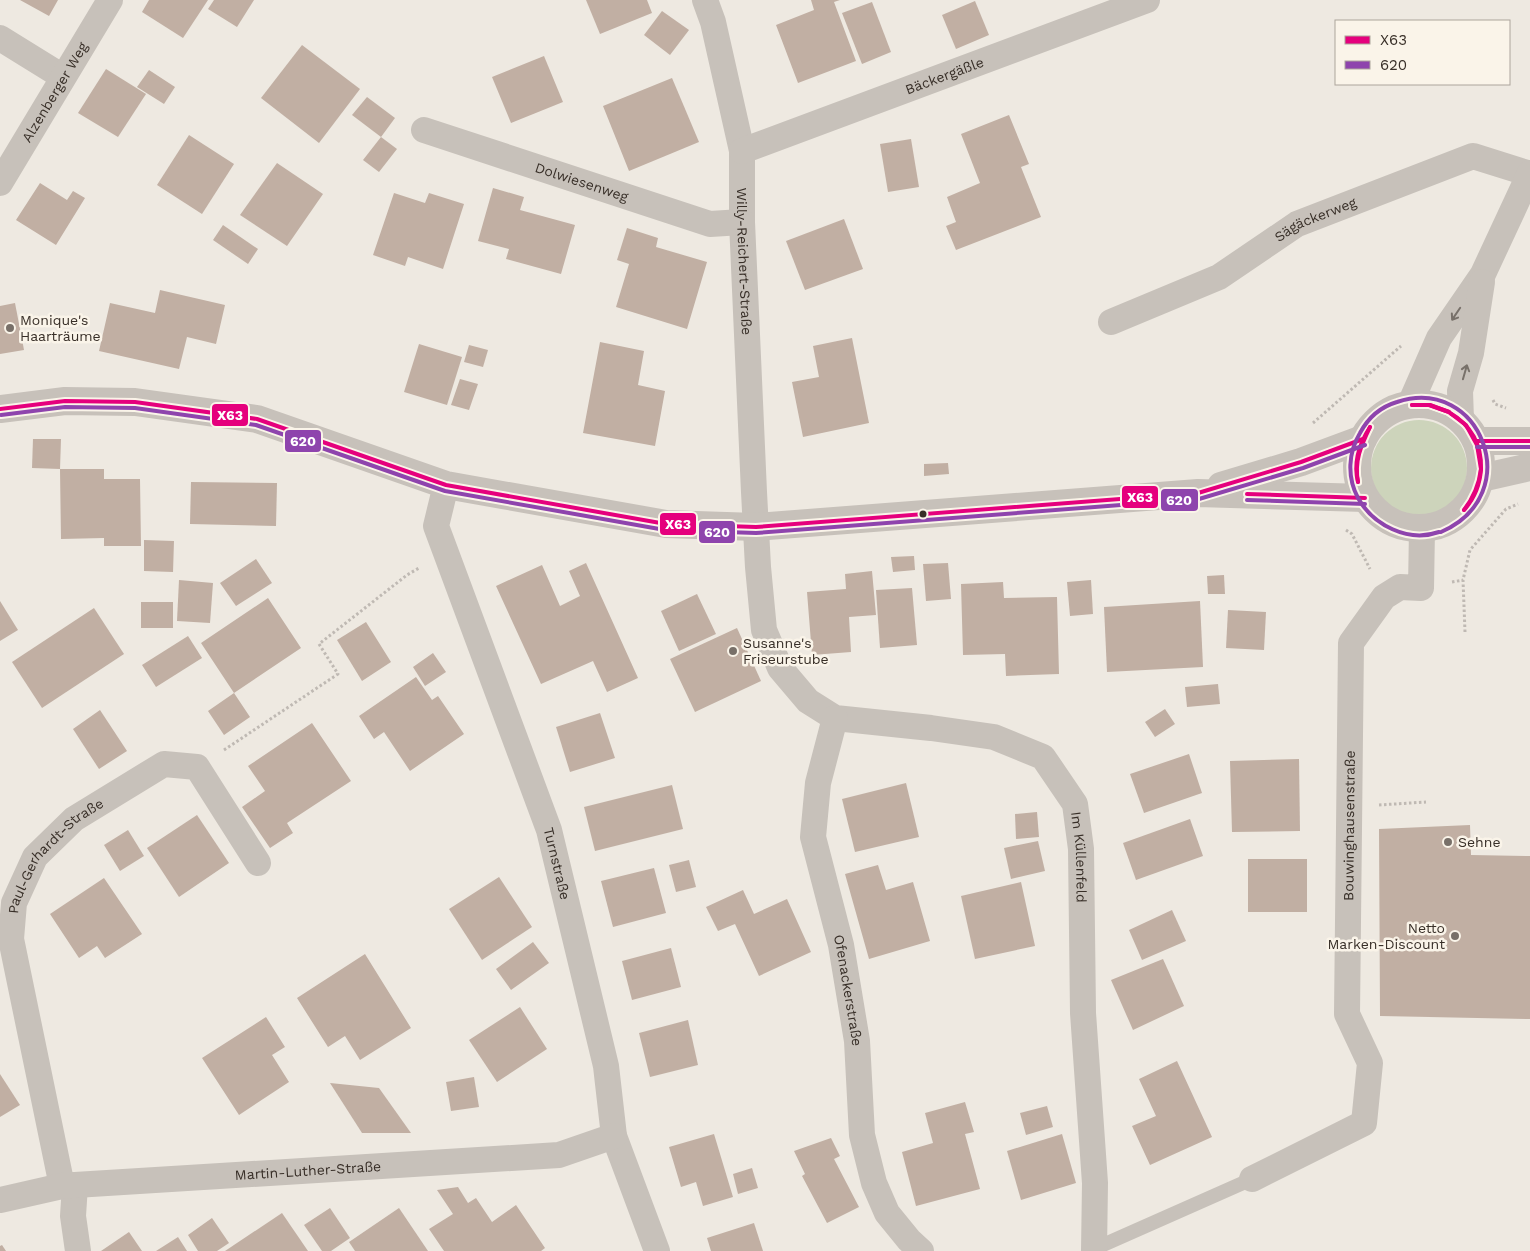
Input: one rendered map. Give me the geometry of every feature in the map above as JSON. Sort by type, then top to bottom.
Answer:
[{"type":"street","name":"Alzenberger Weg","points":[[0,184],[110,0]]},
{"type":"street","name":"Willy-Reichert-Straße","points":[[705,0],[713,22],[742,152],[742,222],[756,527]]},
{"type":"street","name":"Bäckergäßle","points":[[742,152],[1147,0]]},
{"type":"street","points":[[0,38],[63,77]]},
{"type":"street","name":"Dolwiesenweg","points":[[424,130],[710,224],[742,222]]},
{"type":"street","name":"Sägäckerweg","points":[[1111,322],[1219,277],[1297,224],[1473,156],[1530,173]]},
{"type":"street","points":[[1410,404],[1439,338],[1483,274],[1530,173]]},
{"type":"street","points":[[1461,420],[1460,390],[1471,353],[1483,274]]},
{"type":"street","points":[[0,409],[65,400],[135,402],[257,419],[446,486],[666,524],[756,527],[1198,493],[1365,498]]},
{"type":"street","points":[[1410,404],[1428,404],[1446,409],[1461,420],[1470,429],[1477,441],[1482,459],[1481,478],[1476,494],[1466,508],[1454,519],[1438,526],[1422,529],[1405,528],[1389,522],[1375,511],[1365,498],[1357,479],[1357,459],[1363,439],[1374,422],[1391,410],[1410,404]]},
{"type":"street","points":[[1198,493],[1301,462],[1363,439]]},
{"type":"street","points":[[1477,441],[1530,441]]},
{"type":"street","points":[[1481,478],[1530,467]]},
{"type":"street","name":"Turnstraße","points":[[446,486],[436,526],[549,830],[606,1066],[614,1136],[657,1251]]},
{"type":"street","name":"Im Küllenfeld","points":[[756,527],[764,630],[780,668],[808,701],[835,718],[994,737],[1044,757],[1075,804],[1081,849],[1083,1013],[1094,1182],[1087,1250]]},
{"type":"street","name":"Bouwinghausenstraße","points":[[1252,1179],[1364,1123],[1370,1063],[1347,1014],[1350,643],[1384,596],[1400,587],[1421,588],[1422,529]]},
{"type":"street","name":"Ofenackerstraße","points":[[835,718],[818,783],[813,837],[841,945],[858,1041],[862,1135],[874,1183],[887,1213],[909,1240],[921,1251]]},
{"type":"street","name":"Paul-Gerhardt-Straße","points":[[78,1251],[68,1185],[11,939],[14,903],[35,857],[74,819],[164,764],[197,767]]},
{"type":"street","points":[[197,767],[258,863]]},
{"type":"street","name":"Martin-Luther-Straße","points":[[0,1200],[68,1185],[559,1155],[614,1136]]},
{"type":"lane","points":[[1087,1250],[1252,1179]]},
{"type":"path","points":[[1312,423],[1418,331],[1439,338]]},
{"type":"path","points":[[1490,395],[1495,404],[1510,410]]},
{"type":"path","points":[[1465,632],[1463,580],[1470,550],[1506,509],[1522,502]]},
{"type":"path","points":[[197,767],[338,674],[319,644],[408,575],[445,552]]},
{"type":"path","points":[[1348,808],[1426,802]]},
{"type":"green space","points":[[1419,420],[1437,424],[1453,434],[1463,450],[1467,468],[1463,486],[1453,502],[1437,512],[1419,516],[1401,512],[1385,502],[1375,486],[1371,468],[1375,450],[1385,434],[1401,424]]},
{"type":"building","points":[[20,0],[58,0],[49,16]]},
{"type":"building","points":[[149,0],[208,0],[183,38],[142,12]]},
{"type":"building","points":[[214,0],[254,0],[237,27],[208,9]]},
{"type":"building","points":[[586,0],[647,0],[652,13],[600,34]]},
{"type":"building","points":[[811,0],[840,0],[834,2],[856,61],[798,83],[776,25],[814,10]]},
{"type":"building","points":[[975,1],[989,35],[956,49],[942,15]]},
{"type":"building","points":[[872,2],[891,52],[862,64],[842,13]]},
{"type":"building","points":[[662,11],[689,30],[670,55],[644,35]]},
{"type":"building","points":[[302,45],[360,89],[319,143],[261,98]]},
{"type":"building","points":[[544,56],[563,102],[511,123],[492,77]]},
{"type":"building","points":[[106,69],[146,94],[118,137],[78,113]]},
{"type":"building","points":[[149,70],[175,87],[164,104],[137,87]]},
{"type":"building","points":[[672,78],[699,142],[629,171],[603,106]]},
{"type":"building","points":[[367,97],[395,118],[381,137],[352,115]]},
{"type":"building","points":[[1009,115],[1029,164],[1021,167],[1041,217],[956,250],[946,226],[956,222],[947,197],[980,183],[961,134]]},
{"type":"building","points":[[189,135],[234,164],[202,214],[157,185]]},
{"type":"building","points":[[381,137],[397,149],[379,172],[363,160]]},
{"type":"building","points":[[911,139],[919,187],[888,192],[880,144]]},
{"type":"building","points":[[277,163],[323,194],[287,246],[240,215]]},
{"type":"building","points":[[40,183],[67,200],[73,191],[85,198],[56,245],[16,220]]},
{"type":"building","points":[[493,188],[524,197],[520,210],[575,225],[561,274],[506,259],[509,249],[478,241]]},
{"type":"building","points":[[394,193],[425,203],[429,193],[464,204],[443,269],[408,257],[405,266],[373,255]]},
{"type":"building","points":[[844,219],[863,269],[805,290],[786,241]]},
{"type":"building","points":[[223,225],[258,249],[248,264],[213,240]]},
{"type":"building","points":[[627,228],[658,238],[656,247],[707,262],[687,329],[616,307],[629,264],[617,260]]},
{"type":"building","points":[[160,290],[225,305],[216,344],[187,337],[179,369],[99,351],[110,303],[155,313]]},
{"type":"building","name":"Monique's Haarträume","points":[[15,303],[24,350],[0,354],[0,306]]},
{"type":"building","points":[[852,338],[869,423],[803,437],[792,382],[819,377],[813,346]]},
{"type":"building","points":[[600,342],[644,351],[638,385],[665,391],[655,446],[583,433]]},
{"type":"building","points":[[419,344],[462,357],[447,405],[404,392]]},
{"type":"building","points":[[469,345],[488,350],[483,367],[464,362]]},
{"type":"building","points":[[460,379],[478,384],[469,410],[451,405]]},
{"type":"building","points":[[33,439],[61,439],[60,469],[32,468]]},
{"type":"building","points":[[948,463],[949,474],[924,476],[924,464]]},
{"type":"building","points":[[60,469],[104,469],[104,479],[140,479],[141,546],[104,546],[104,538],[61,539]]},
{"type":"building","points":[[191,482],[277,483],[276,526],[190,524]]},
{"type":"building","points":[[144,540],[174,541],[173,572],[144,571]]},
{"type":"building","points":[[914,556],[915,570],[893,572],[891,557]]},
{"type":"building","points":[[256,559],[272,583],[236,606],[220,583]]},
{"type":"building","points":[[586,563],[638,678],[607,692],[593,661],[541,684],[496,586],[542,565],[560,606],[580,596],[569,571]]},
{"type":"building","points":[[948,563],[951,599],[926,601],[923,564]]},
{"type":"building","points":[[872,571],[876,615],[849,617],[851,652],[812,655],[807,592],[846,589],[845,574]]},
{"type":"building","points":[[1224,575],[1225,594],[1208,594],[1207,576]]},
{"type":"building","points":[[179,580],[213,583],[210,623],[177,621]]},
{"type":"building","points":[[1091,580],[1093,614],[1070,616],[1067,582]]},
{"type":"building","points":[[1003,582],[1004,598],[1057,597],[1059,674],[1006,676],[1005,654],[963,655],[961,584]]},
{"type":"building","points":[[912,588],[917,645],[880,648],[876,590]]},
{"type":"building","points":[[697,594],[716,634],[679,651],[661,611]]},
{"type":"building","points":[[268,598],[301,648],[234,693],[201,643]]},
{"type":"building","points":[[0,601],[18,630],[0,641]]},
{"type":"building","points":[[1200,601],[1203,667],[1107,672],[1104,607]]},
{"type":"building","points":[[141,602],[173,602],[173,628],[141,628]]},
{"type":"building","points":[[94,608],[124,654],[42,708],[12,662]]},
{"type":"building","points":[[1228,610],[1266,612],[1264,650],[1226,648]]},
{"type":"building","points":[[366,622],[391,662],[362,681],[337,640]]},
{"type":"building","points":[[737,628],[761,681],[695,712],[670,659]]},
{"type":"building","points":[[188,636],[202,658],[156,687],[142,665]]},
{"type":"building","points":[[433,653],[446,672],[425,686],[413,667]]},
{"type":"building","points":[[416,677],[432,700],[438,696],[464,734],[410,771],[384,732],[374,739],[359,716]]},
{"type":"building","points":[[1218,684],[1220,704],[1187,707],[1185,687]]},
{"type":"building","points":[[234,693],[250,717],[224,735],[208,711]]},
{"type":"building","points":[[1165,709],[1175,724],[1155,737],[1145,722]]},
{"type":"building","points":[[100,710],[127,751],[99,769],[73,729]]},
{"type":"building","points":[[600,713],[615,758],[570,772],[556,727]]},
{"type":"building","points":[[312,723],[351,781],[287,823],[293,833],[270,848],[242,807],[265,791],[248,766]]},
{"type":"building","points":[[1189,754],[1202,793],[1144,813],[1130,774]]},
{"type":"building","points":[[1299,759],[1300,831],[1232,832],[1230,761]]},
{"type":"building","points":[[906,783],[919,837],[855,852],[842,799]]},
{"type":"building","points":[[672,785],[683,829],[595,851],[584,807]]},
{"type":"building","points":[[1037,812],[1039,837],[1016,839],[1015,814]]},
{"type":"building","points":[[197,815],[229,863],[179,897],[147,848]]},
{"type":"building","points":[[1190,819],[1203,856],[1136,880],[1123,843]]},
{"type":"building","name":"Netto Marken-Discount","points":[[1470,825],[1471,855],[1530,856],[1530,1019],[1380,1016],[1379,829]]},
{"type":"building","points":[[128,830],[144,856],[120,871],[104,845]]},
{"type":"building","points":[[1038,841],[1045,871],[1011,879],[1004,848]]},
{"type":"building","points":[[1248,859],[1307,859],[1307,912],[1248,912]]},
{"type":"building","points":[[689,860],[696,887],[676,892],[669,865]]},
{"type":"building","points":[[878,865],[886,890],[913,882],[930,941],[869,959],[845,874]]},
{"type":"building","points":[[654,868],[666,913],[613,927],[601,881]]},
{"type":"building","points":[[499,877],[532,927],[482,960],[449,909]]},
{"type":"building","points":[[104,878],[142,934],[105,958],[97,946],[79,958],[50,914]]},
{"type":"building","points":[[1021,882],[1035,946],[975,959],[961,896]]},
{"type":"building","points":[[743,890],[754,914],[787,899],[811,952],[759,976],[735,924],[718,931],[706,907]]},
{"type":"building","points":[[1172,910],[1186,941],[1142,960],[1129,930]]},
{"type":"building","points":[[533,942],[549,963],[511,990],[496,969]]},
{"type":"building","points":[[671,948],[681,987],[632,1000],[622,961]]},
{"type":"building","points":[[365,954],[411,1028],[360,1060],[345,1036],[328,1047],[297,998]]},
{"type":"building","points":[[1163,959],[1184,1006],[1133,1030],[1111,980]]},
{"type":"building","points":[[520,1007],[547,1049],[497,1082],[469,1040]]},
{"type":"building","points":[[266,1017],[285,1047],[272,1055],[289,1082],[239,1115],[202,1058]]},
{"type":"building","points":[[688,1020],[698,1065],[650,1077],[639,1033]]},
{"type":"building","points":[[1177,1061],[1212,1137],[1150,1165],[1132,1126],[1156,1116],[1139,1079]]},
{"type":"building","points":[[0,1074],[20,1105],[0,1117]]},
{"type":"building","points":[[474,1077],[479,1107],[451,1111],[446,1082]]},
{"type":"building","points":[[330,1083],[379,1088],[411,1133],[362,1133]]},
{"type":"building","points":[[965,1102],[974,1132],[965,1134],[980,1189],[916,1206],[902,1152],[933,1143],[925,1113]]},
{"type":"building","points":[[1047,1106],[1053,1127],[1026,1135],[1020,1113]]},
{"type":"building","points":[[714,1134],[733,1197],[703,1206],[696,1182],[681,1187],[669,1147]]},
{"type":"building","points":[[1062,1134],[1076,1183],[1021,1200],[1007,1151]]},
{"type":"building","points":[[831,1138],[840,1156],[834,1159],[859,1207],[827,1223],[802,1176],[805,1174],[794,1151]]},
{"type":"building","points":[[752,1168],[758,1188],[738,1194],[733,1174]]},
{"type":"building","points":[[458,1187],[468,1203],[476,1198],[492,1222],[516,1205],[545,1248],[541,1251],[444,1251],[429,1229],[453,1214],[437,1190]]},
{"type":"building","points":[[330,1208],[350,1238],[331,1251],[322,1251],[304,1225]]},
{"type":"building","points":[[399,1208],[428,1251],[355,1251],[349,1242]]},
{"type":"building","points":[[282,1213],[308,1251],[225,1251]]},
{"type":"building","points":[[212,1218],[229,1243],[217,1251],[198,1251],[188,1235]]},
{"type":"building","points":[[754,1223],[763,1251],[711,1251],[707,1238]]},
{"type":"building","points":[[129,1232],[142,1251],[101,1251]]},
{"type":"building","points":[[178,1237],[187,1251],[156,1251]]},
{"type":"building","points":[[2,1245],[6,1251],[0,1251],[0,1246]]},
{"type":"transit line","name":"620","points":[[1439,532],[1415,535],[1392,529],[1382,524],[1365,508],[1354,490],[1350,465],[1356,441],[1363,428],[1375,414],[1397,402],[1426,398],[1451,405],[1470,421],[1483,442],[1487,467],[1482,492],[1467,514],[1441,532]]},
{"type":"transit line","name":"X63","points":[[0,409],[65,401],[135,402],[257,419],[446,485],[666,524],[756,527],[1198,493],[1301,462],[1363,439]]},
{"type":"transit line","name":"X63","points":[[1412,405],[1429,405],[1449,412]]},
{"type":"transit line","name":"X63","points":[[1412,405],[1430,405],[1449,412]]},
{"type":"transit line","name":"620","points":[[1,415],[65,407],[135,408],[256,425],[445,491],[665,530],[756,533],[1199,499],[1303,468],[1365,445]]},
{"type":"transit line","name":"X63","points":[[1450,413],[1464,423],[1474,436],[1480,452],[1481,469]]},
{"type":"transit line","name":"X63","points":[[1450,413],[1466,425],[1477,445],[1481,469]]},
{"type":"transit line","name":"X63","points":[[1358,482],[1356,467],[1358,453],[1370,427]]},
{"type":"transit line","name":"X63","points":[[1358,482],[1358,460],[1361,447],[1370,427]]},
{"type":"transit line","name":"X63","points":[[1477,441],[1530,441]]},
{"type":"transit line","name":"620","points":[[1477,447],[1530,447]]},
{"type":"transit line","name":"X63","points":[[1464,510],[1476,491],[1481,469]]},
{"type":"transit line","name":"X63","points":[[1464,510],[1476,491],[1481,469]]},
{"type":"transit line","name":"X63","points":[[1247,494],[1365,498]]},
{"type":"transit line","name":"620","points":[[1247,500],[1365,504]]},
{"type":"place","name":"Monique's Haarträume","points":[[10,328]]},
{"type":"place","name":"Susanne's Friseurstube","points":[[733,651]]},
{"type":"place","name":"Sehne","points":[[1448,842]]},
{"type":"place","name":"Netto Marken-Discount","points":[[1455,936]]}]
